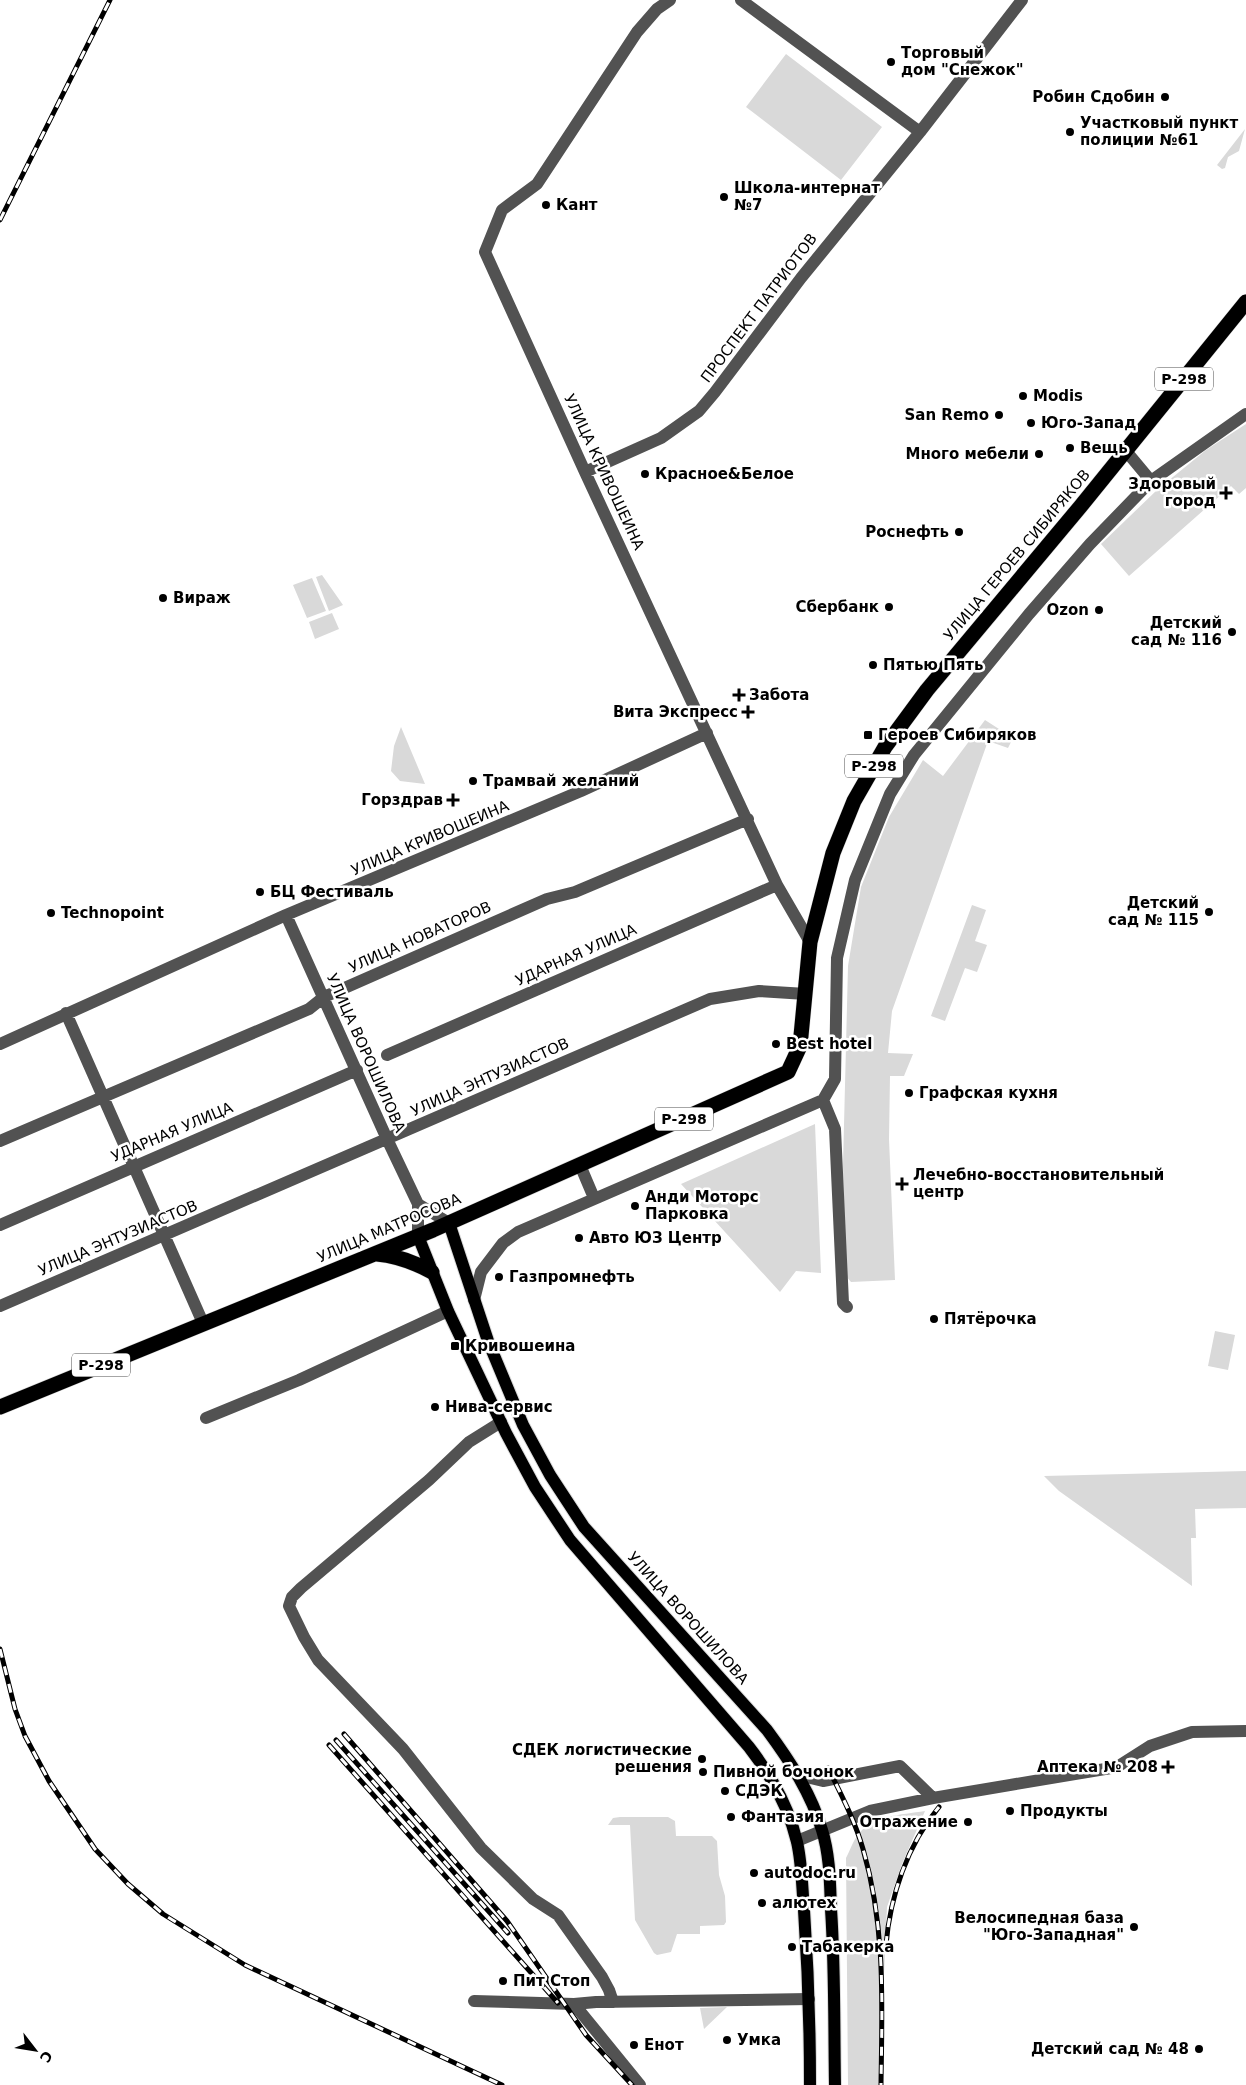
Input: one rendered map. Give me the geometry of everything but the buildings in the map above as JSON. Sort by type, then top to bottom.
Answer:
[{"type":"highway","name":"УЛИЦА ГЕРОЕВ СИБИРЯКОВ","points":[[788,1072],[800,1046],[810,942],[833,853],[854,801],[884,747],[927,690],[1126,451],[1244,304]]},
{"type":"highway","name":"УЛИЦА МАТРОСОВА","points":[[0,1407],[418,1236],[788,1072]]},
{"type":"highway","points":[[375,1253],[415,1262],[432,1272]]},
{"type":"main road","name":"УЛИЦА ВОРОШИЛОВА","points":[[449,1222],[488,1341],[524,1425],[550,1475],[584,1527],[767,1730],[798,1775],[811,1800],[822,1830],[830,1875],[833,1934],[835,2085]]},
{"type":"main road","name":"УЛИЦА ВОРОШИЛОВА","points":[[418,1236],[448,1311],[501,1422],[535,1487],[570,1540],[760,1760],[787,1812],[797,1841],[805,1925],[809,1999],[810,2085]]},
{"type":"street","name":"УЛИЦА КРИВОШЕИНА","points":[[670,0],[657,9],[637,32],[537,184],[502,210],[485,252],[777,885],[810,942]]},
{"type":"street","points":[[741,0],[920,132]]},
{"type":"street","name":"ПРОСПЕКТ ПАТРИОТОВ","points":[[585,472],[661,438],[698,411],[715,392],[805,273],[920,132],[1022,0]]},
{"type":"street","points":[[474,1300],[481,1272],[503,1243],[518,1232],[823,1100],[835,1079],[837,958],[854,880],[890,794],[914,755],[1016,630],[1088,547],[1151,481],[1246,414]]},
{"type":"street","points":[[1126,451],[1151,481]]},
{"type":"street","name":"УЛИЦА КРИВОШЕИНА","points":[[0,1044],[286,915],[513,821],[707,732]]},
{"type":"street","name":"УЛИЦА НОВАТОРОВ","points":[[0,1141],[309,1009],[324,997],[547,899],[575,892],[748,819]]},
{"type":"street","name":"УДАРНАЯ УЛИЦА","points":[[387,1055],[777,885]]},
{"type":"street","name":"УЛИЦА ВОРОШИЛОВА","points":[[286,915],[418,1204],[418,1236]]},
{"type":"street","name":"УЛИЦА ЭНТУЗИАСТОВ","points":[[0,1306],[710,998],[758,991],[806,994]]},
{"type":"street","points":[[66,1013],[203,1323]]},
{"type":"street","name":"УДАРНАЯ УЛИЦА","points":[[0,1225],[357,1070]]},
{"type":"street","points":[[823,1100],[835,1129],[843,1303],[847,1307]]},
{"type":"street","points":[[580,1165],[594,1198]]},
{"type":"street","points":[[418,1204],[449,1222]]},
{"type":"street","points":[[206,1418],[300,1380],[448,1311]]},
{"type":"street","points":[[501,1422],[469,1442],[429,1480],[301,1588],[292,1598],[289,1606],[318,1660],[403,1749],[481,1848],[533,1899],[558,1915],[602,1977],[613,2002]]},
{"type":"street","points":[[797,1841],[870,1811],[933,1798],[1117,1767],[1150,1746],[1192,1732],[1246,1731]]},
{"type":"street","points":[[798,1775],[823,1781],[900,1766],[933,1798]]},
{"type":"street","points":[[474,2001],[574,2004],[809,1999]]},
{"type":"street","points":[[574,2004],[640,2085]]},
{"type":"shaded area","points":[[786,54],[882,127],[841,180],[746,107]]},
{"type":"shaded area","points":[[1245,129],[1239,151],[1228,157],[1225,168],[1222,169],[1217,165]]},
{"type":"shaded area","points":[[1246,424],[1246,488],[1239,494],[1231,486],[1129,576],[1101,544],[1157,490],[1206,450]]},
{"type":"shaded area","points":[[322,575],[343,605],[329,611],[316,577]]},
{"type":"shaded area","points":[[312,578],[326,611],[307,618],[293,585]]},
{"type":"shaded area","points":[[332,613],[339,629],[315,639],[309,622]]},
{"type":"shaded area","points":[[985,720],[1013,738],[1008,748],[988,741],[892,1011],[888,1053],[913,1054],[904,1076],[890,1076],[889,1139],[895,1280],[851,1282],[845,1275],[843,1165],[848,966],[861,887],[889,817],[923,760],[943,776]]},
{"type":"shaded area","points":[[401,727],[425,784],[400,781],[391,771],[394,746]]},
{"type":"shaded area","points":[[972,905],[986,910],[975,941],[987,945],[977,972],[965,968],[945,1021],[931,1016]]},
{"type":"shaded area","points":[[815,1124],[821,1273],[796,1271],[780,1292],[681,1184]]},
{"type":"shaded area","points":[[1215,1331],[1235,1335],[1228,1370],[1208,1366]]},
{"type":"shaded area","points":[[1246,1471],[1246,1508],[1195,1509],[1196,1538],[1191,1538],[1192,1586],[1059,1491],[1044,1476]]},
{"type":"shaded area","points":[[925,1811],[902,1864],[887,1907],[879,2085],[848,2085],[846,1858],[857,1836],[871,1824],[888,1817]]},
{"type":"shaded area","points":[[668,1817],[675,1821],[676,1836],[712,1836],[717,1841],[719,1875],[725,1896],[726,1922],[724,1925],[700,1926],[700,1934],[677,1934],[671,1952],[657,1955],[654,1953],[635,1920],[630,1825],[608,1825],[613,1818]]},
{"type":"shaded area","points":[[727,2007],[704,2029],[700,2008]]},
{"type":"railway","points":[[0,220],[110,0]]},
{"type":"railway","points":[[0,1649],[15,1709],[25,1736],[49,1781],[95,1849],[128,1884],[163,1914],[245,1965],[502,2085]]},
{"type":"railway","points":[[344,1734],[507,1921],[586,2035],[632,2085]]},
{"type":"railway","points":[[336,1740],[508,1933]]},
{"type":"railway","points":[[329,1745],[558,2003]]},
{"type":"railway","points":[[828,1768],[860,1839],[876,1908],[882,1996],[881,2085]]},
{"type":"railway","points":[[886,1945],[891,1909],[902,1872],[918,1838],[939,1807]]},
{"type":"place","name":"Торговый дом \"Снежок\"","points":[[891,62]]},
{"type":"place","name":"Робин Сдобин","points":[[1165,97]]},
{"type":"place","name":"Участковый пункт полиции №61","points":[[1070,132]]},
{"type":"place","name":"Школа-интернат №7","points":[[724,197]]},
{"type":"place","name":"Кант","points":[[546,205]]},
{"type":"place","name":"Modis","points":[[1023,396]]},
{"type":"place","name":"San Remo","points":[[999,415]]},
{"type":"place","name":"Юго-Запад","points":[[1031,423]]},
{"type":"place","name":"Вещь","points":[[1070,448]]},
{"type":"place","name":"Много мебели","points":[[1039,454]]},
{"type":"place","name":"Красное&Белое","points":[[645,474]]},
{"type":"place","name":"Здоровый город","points":[[1226,493]]},
{"type":"place","name":"Роснефть","points":[[959,532]]},
{"type":"place","name":"Вираж","points":[[163,598]]},
{"type":"place","name":"Сбербанк","points":[[889,607]]},
{"type":"place","name":"Ozon","points":[[1099,610]]},
{"type":"place","name":"Детский сад № 116","points":[[1232,632]]},
{"type":"place","name":"Пятью Пять","points":[[873,665]]},
{"type":"place","name":"Забота","points":[[739,695]]},
{"type":"place","name":"Вита Экспресс","points":[[748,712]]},
{"type":"place","name":"Героев Сибиряков","points":[[868,735]]},
{"type":"place","name":"Трамвай желаний","points":[[473,781]]},
{"type":"place","name":"Горздрав","points":[[453,800]]},
{"type":"place","name":"БЦ Фестиваль","points":[[260,892]]},
{"type":"place","name":"Детский сад № 115","points":[[1209,912]]},
{"type":"place","name":"Technopoint","points":[[51,913]]},
{"type":"place","name":"Best hotel","points":[[776,1044]]},
{"type":"place","name":"Графская кухня","points":[[909,1093]]},
{"type":"place","name":"Лечебно-восстановительный центр","points":[[902,1184]]},
{"type":"place","name":"Анди Моторс Парковка","points":[[635,1206]]},
{"type":"place","name":"Авто ЮЗ Центр","points":[[579,1238]]},
{"type":"place","name":"Газпромнефть","points":[[499,1277]]},
{"type":"place","name":"Пятёрочка","points":[[934,1319]]},
{"type":"place","name":"Кривошеина","points":[[455,1346]]},
{"type":"place","name":"Нива-сервис","points":[[435,1407]]},
{"type":"place","name":"СДЕК логистические решения","points":[[702,1759]]},
{"type":"place","name":"Аптека № 208","points":[[1168,1767]]},
{"type":"place","name":"Пивной бочонок","points":[[703,1772]]},
{"type":"place","name":"СДЭК","points":[[725,1791]]},
{"type":"place","name":"Продукты","points":[[1010,1811]]},
{"type":"place","name":"Фантазия","points":[[731,1817]]},
{"type":"place","name":"Отражение","points":[[968,1822]]},
{"type":"place","name":"autodoc.ru","points":[[754,1873]]},
{"type":"place","name":"алютех","points":[[762,1903]]},
{"type":"place","name":"Велосипедная база \"Юго-Западная\"","points":[[1134,1927]]},
{"type":"place","name":"Табакерка","points":[[792,1947]]},
{"type":"place","name":"Пит Стоп","points":[[503,1981]]},
{"type":"place","name":"Умка","points":[[727,2040]]},
{"type":"place","name":"Енот","points":[[634,2045]]},
{"type":"place","name":"Детский сад № 48","points":[[1199,2049]]}]
